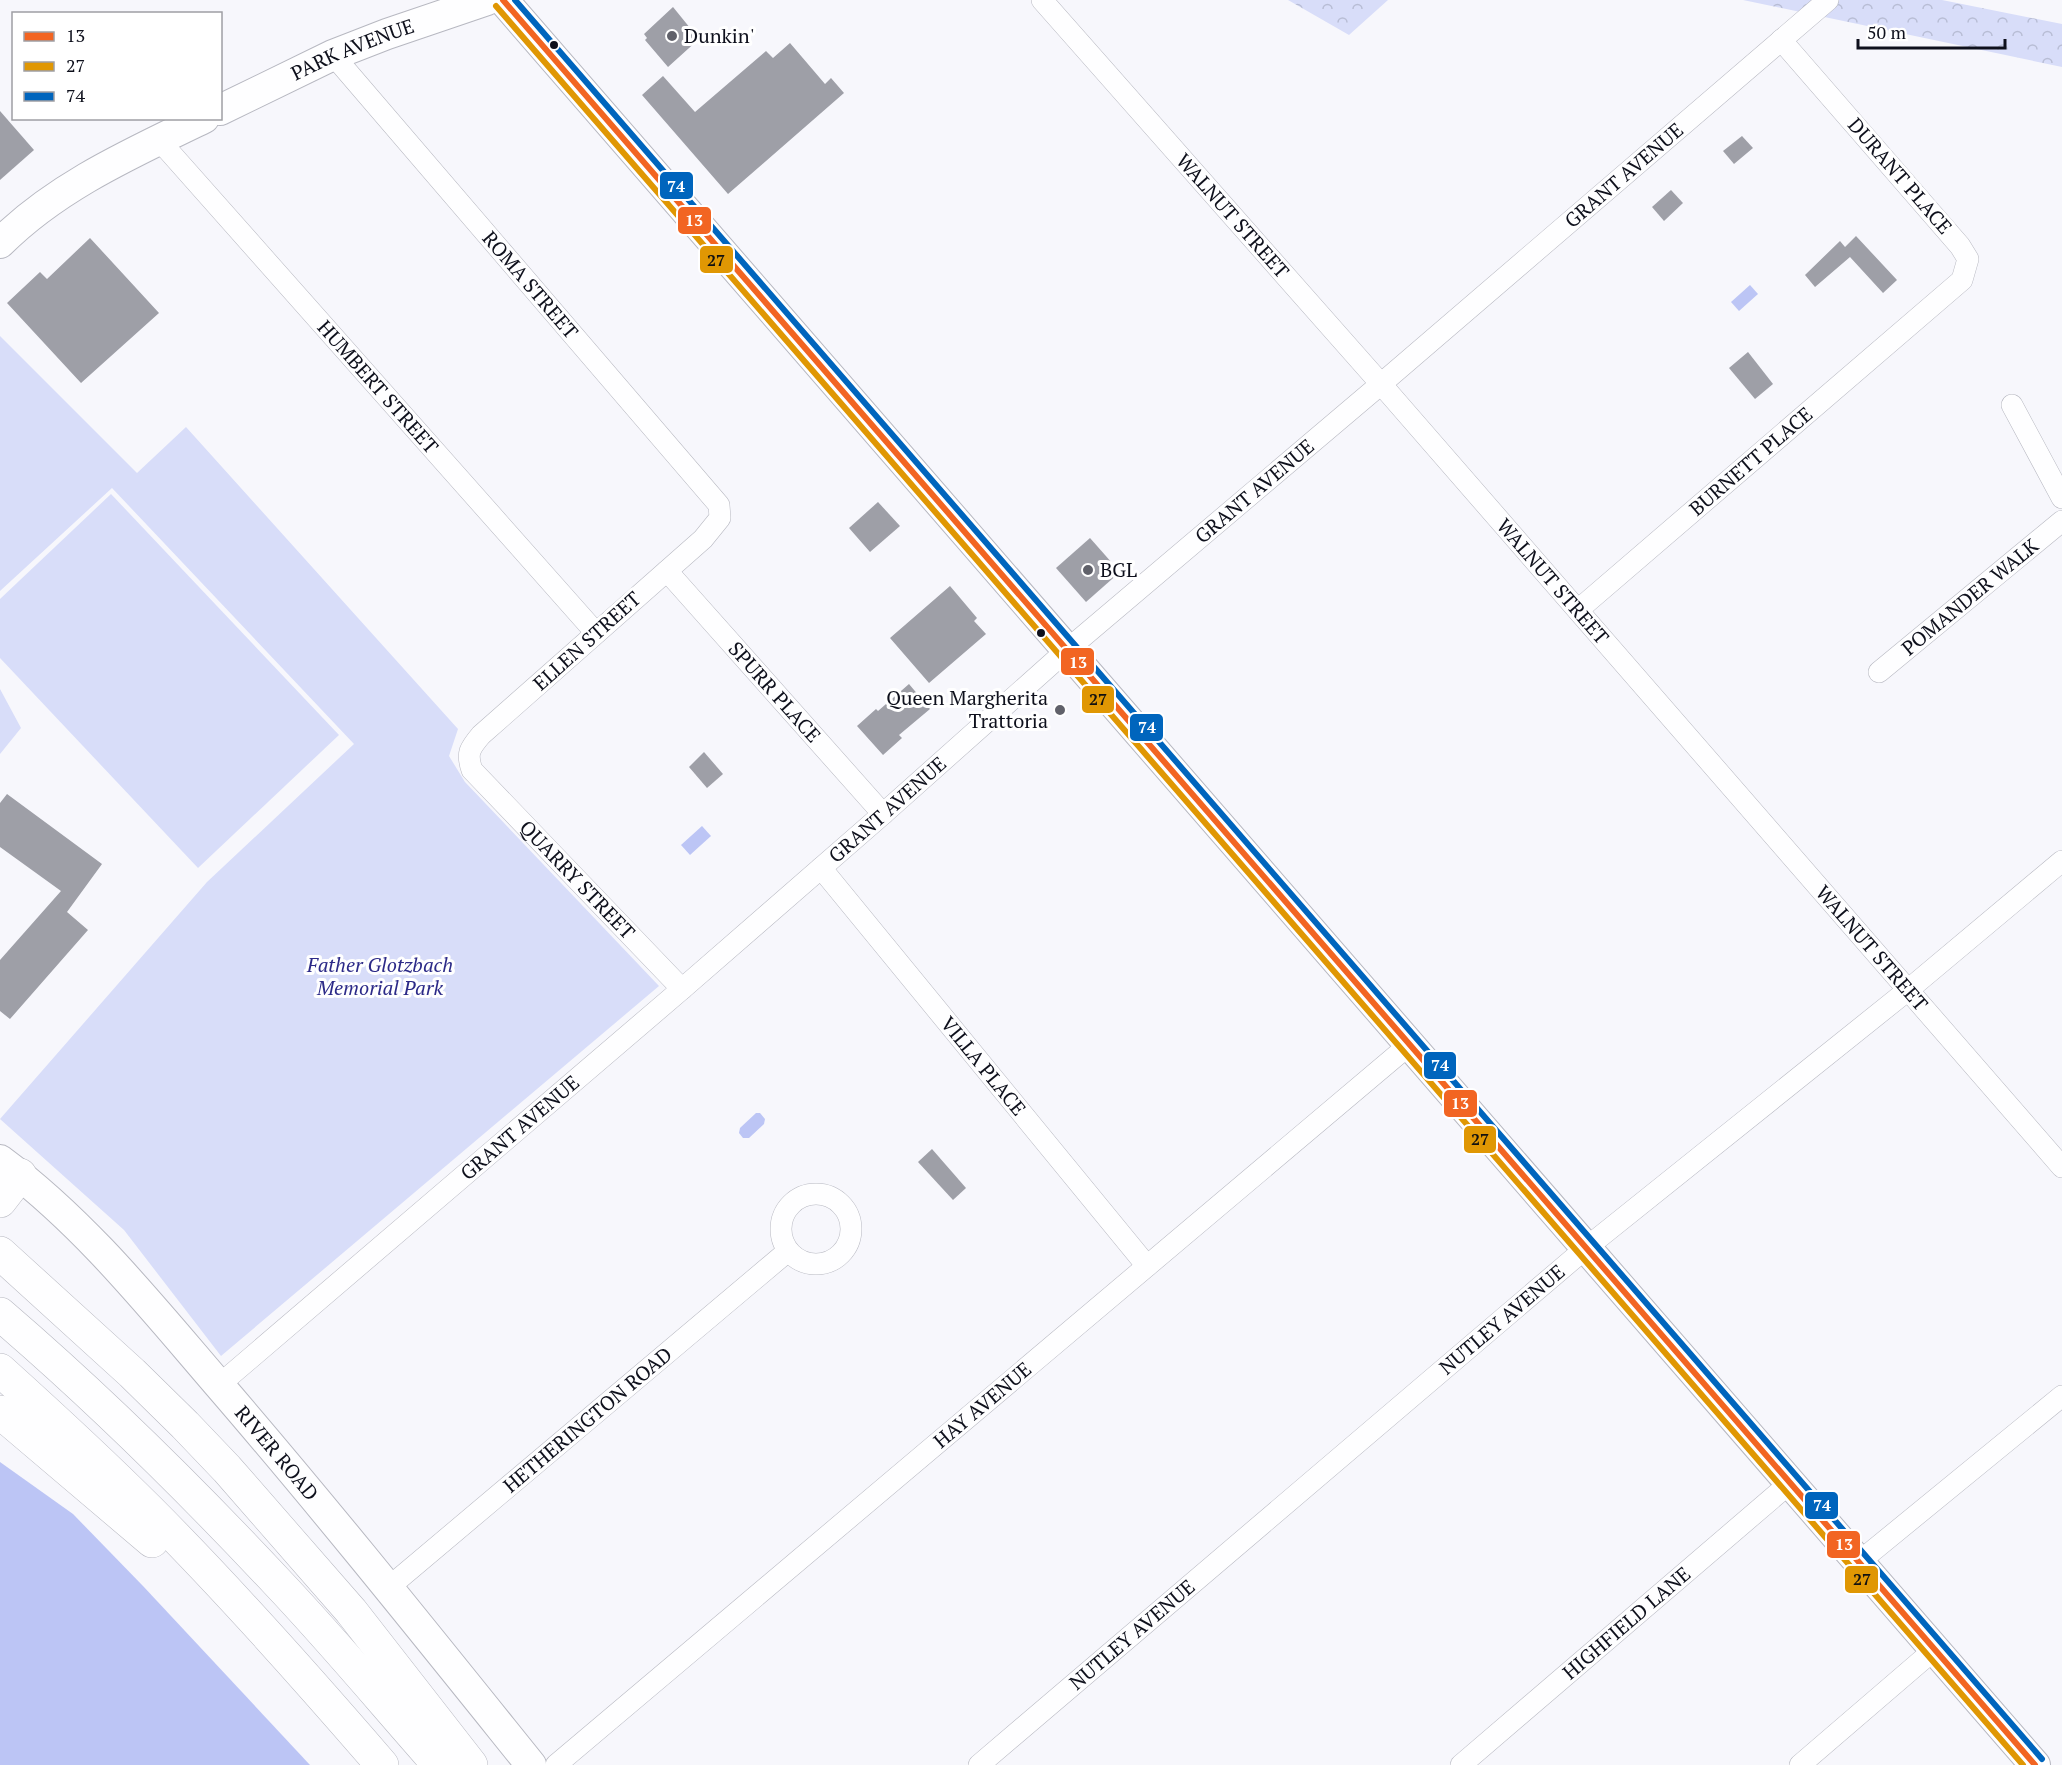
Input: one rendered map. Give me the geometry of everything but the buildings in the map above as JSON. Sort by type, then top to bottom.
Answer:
[{"type":"highway","points":[[0,1201],[10,1168]]},
{"type":"highway","points":[[0,1253],[132,1373],[227,1469],[351,1611],[471,1765]]},
{"type":"highway","points":[[0,1314],[88,1392],[179,1479],[285,1591],[439,1765]]},
{"type":"highway","points":[[0,1370],[149,1509],[296,1666],[382,1765]]},
{"type":"highway","points":[[0,1412],[296,1666]]},
{"type":"main road","name":"PARK AVENUE","points":[[222,110],[333,56],[387,34],[487,0]]},
{"type":"main road","points":[[502,0],[2035,1765]]},
{"type":"main road","points":[[0,243],[50,201],[98,170],[200,120]]},
{"type":"main road","name":"RIVER ROAD","points":[[10,1168],[97,1247],[272,1445],[531,1765]]},
{"type":"street","name":"WALNUT STREET","points":[[1042,0],[1382,384],[2062,1167]]},
{"type":"street","name":"GRANT AVENUE","points":[[219,1385],[682,989],[1067,650],[1382,384],[1828,0]]},
{"type":"street","name":"DURANT PLACE","points":[[1781,40],[1960,246],[1968,259],[1962,280],[1924,314]]},
{"type":"street","name":"ROMA STREET","points":[[333,56],[719,505],[720,518]]},
{"type":"street","name":"HUMBERT STREET","points":[[159,140],[596,633]]},
{"type":"street","name":"BURNETT PLACE","points":[[1578,610],[1924,314]]},
{"type":"street","points":[[2012,405],[2062,498]]},
{"type":"street","name":"ELLEN STREET","points":[[472,770],[468,759],[471,747],[481,735],[703,539],[720,518]]},
{"type":"street","name":"POMANDER WALK","points":[[1879,672],[2062,521]]},
{"type":"street","name":"SPURR PLACE","points":[[667,571],[883,814]]},
{"type":"street","name":"QUARRY STREET","points":[[472,770],[682,989]]},
{"type":"street","name":"NUTLEY AVENUE","points":[[979,1765],[1586,1248],[1908,990],[2062,861]]},
{"type":"street","name":"VILLA PLACE","points":[[821,868],[1147,1266]]},
{"type":"street","name":"HAY AVENUE","points":[[556,1765],[1409,1044]]},
{"type":"street","name":"HETHERINGTON ROAD","points":[[388,1588],[788,1251]]},
{"type":"street","points":[[1859,1562],[2062,1396]]},
{"type":"street","name":"HIGHFIELD LANE","points":[[1461,1765],[1790,1483]]},
{"type":"street","points":[[1800,1765],[1935,1649]]},
{"type":"green space","points":[[1288,0],[1388,0],[1349,35]]},
{"type":"green space","points":[[1743,0],[1942,0],[2062,24],[2062,67]]},
{"type":"green space","name":"Father Glotzbach Memorial Park","points":[[0,336],[137,473],[186,427],[458,729],[449,756],[465,782],[659,986],[221,1356],[124,1230],[0,1119],[207,882],[354,744],[112,488],[0,591]]},
{"type":"green space","points":[[111,494],[339,735],[198,868],[0,658],[0,599]]},
{"type":"green space","points":[[0,689],[21,728],[0,754]]},
{"type":"water","points":[[1750,285],[1758,294],[1739,311],[1731,302]]},
{"type":"water","points":[[702,826],[711,836],[690,855],[681,845]]},
{"type":"water","points":[[756,1113],[760,1113],[765,1119],[764,1124],[749,1138],[743,1138],[739,1133],[740,1128]]},
{"type":"water","points":[[0,1462],[73,1514],[310,1765],[0,1765]]},
{"type":"transit line","name":"13","points":[[503,0],[2035,1765]]},
{"type":"transit line","name":"74","points":[[515,0],[2042,1759]]},
{"type":"transit line","name":"27","points":[[496,6],[2023,1765]]},
{"type":"place","name":"Dunkin'","points":[[672,36]]},
{"type":"place","name":"BGL","points":[[1088,570]]},
{"type":"place","name":"Queen Margherita Trattoria","points":[[1060,710]]}]
